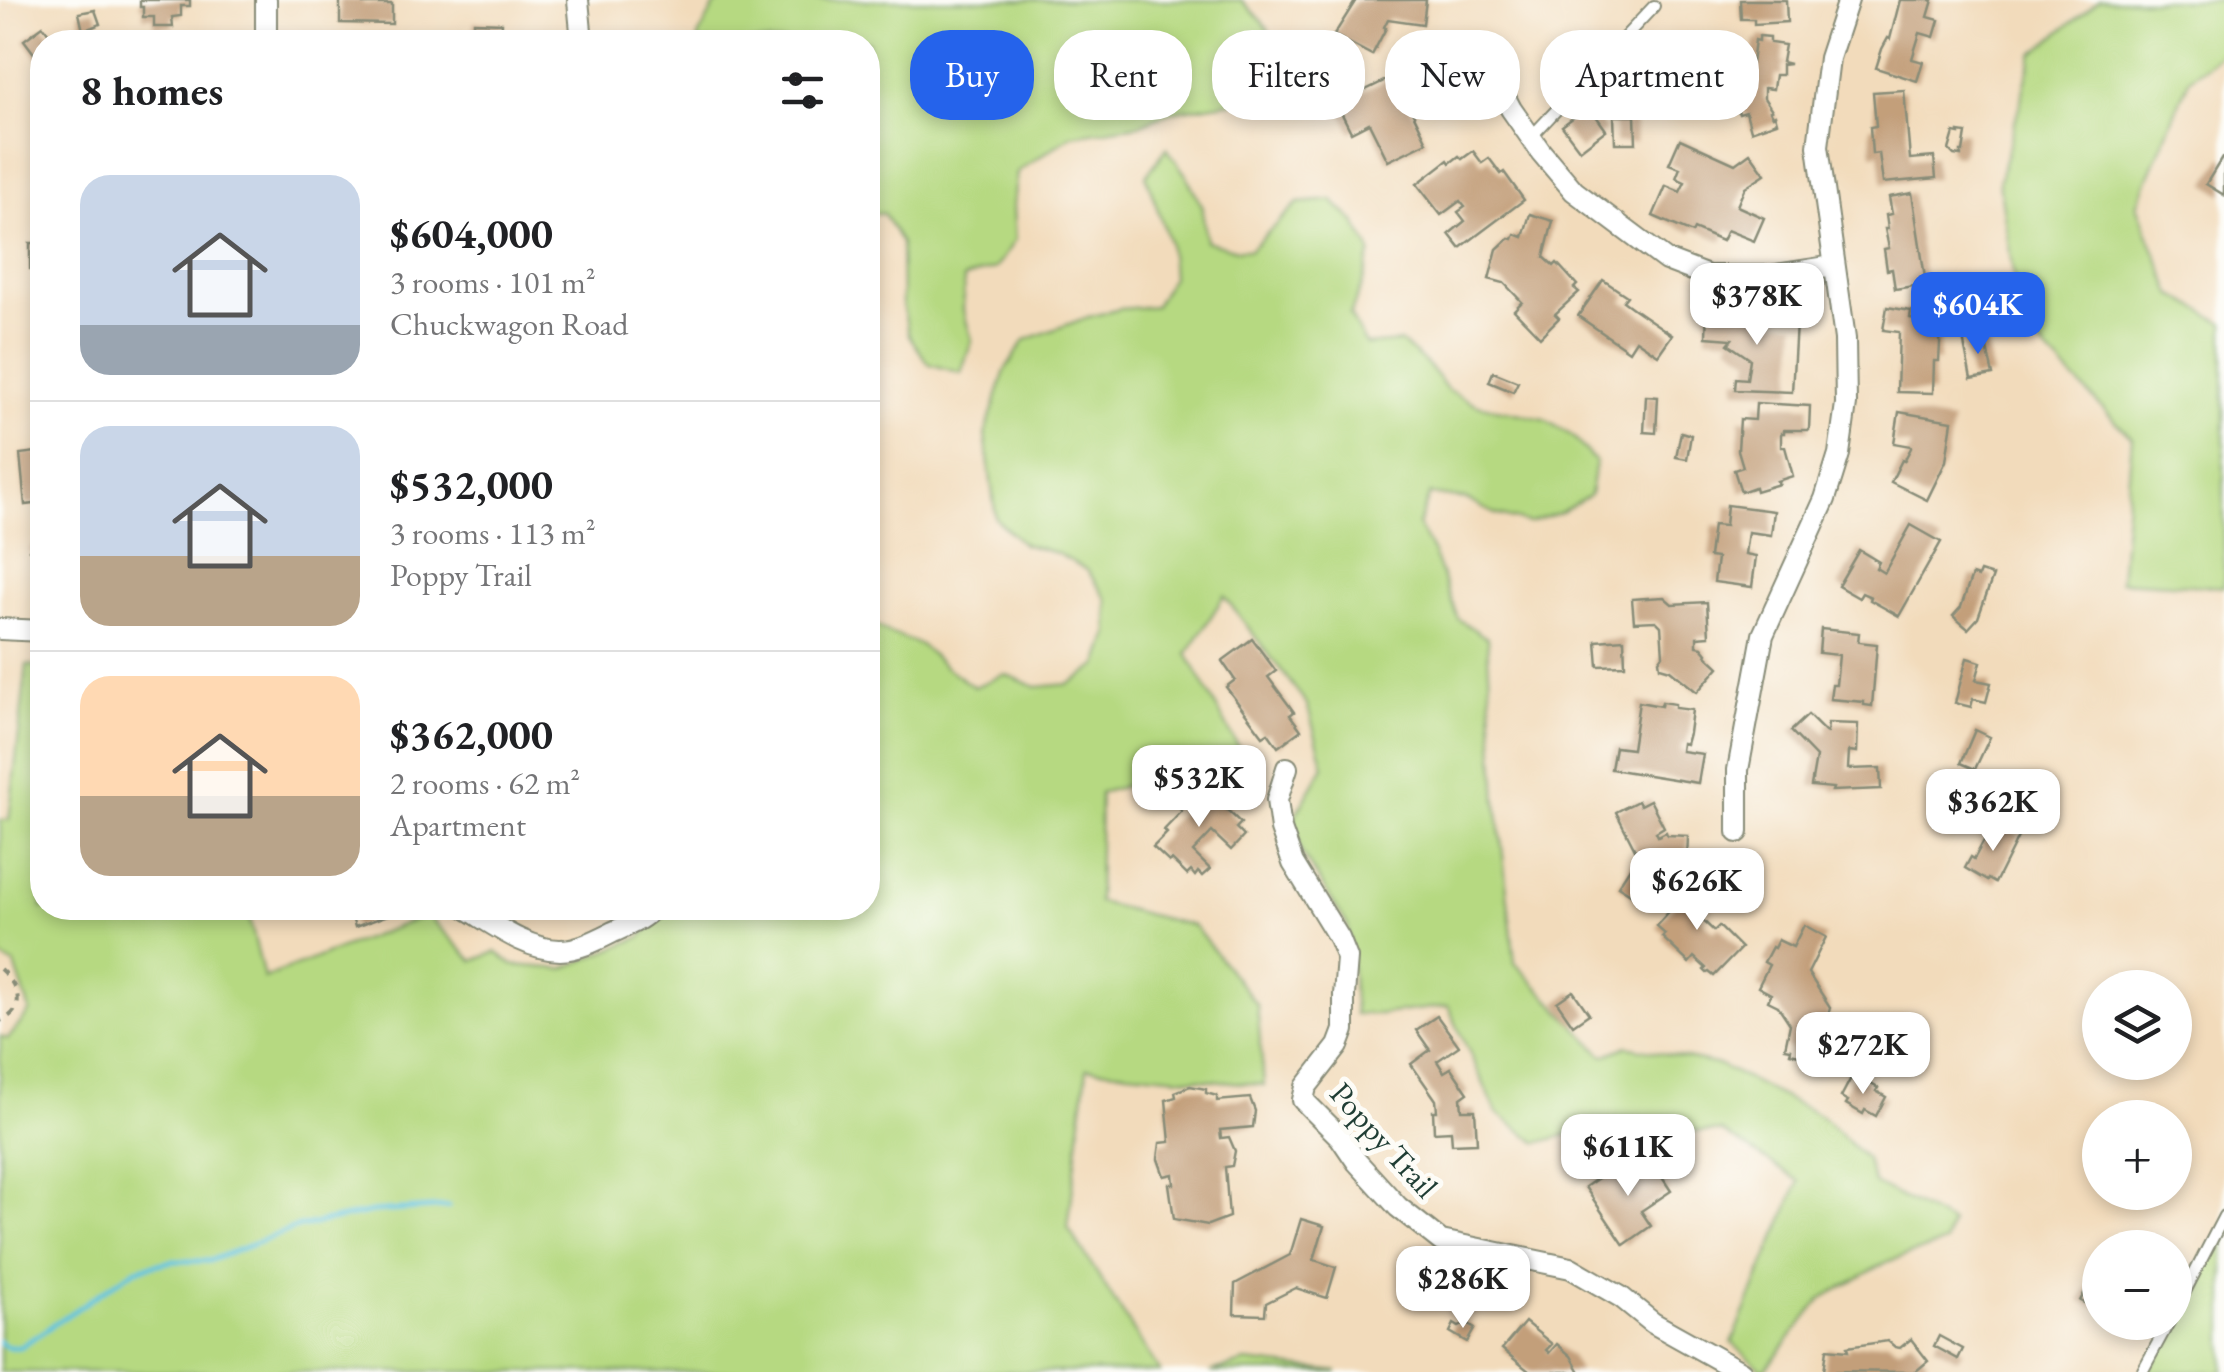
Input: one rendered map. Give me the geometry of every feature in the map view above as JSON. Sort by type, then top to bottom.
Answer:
[{"type":"street","points":[[266,0],[266,30]]},
{"type":"street","points":[[578,0],[581,30]]},
{"type":"street","points":[[1738,832],[1738,770],[1763,635],[1826,499],[1839,454],[1846,404],[1845,339],[1818,146],[1828,58],[1848,0]]},
{"type":"street","points":[[1519,120],[1574,191],[1666,260],[1708,276],[1768,276],[1834,266]]},
{"type":"street","points":[[0,629],[30,630]]},
{"type":"street","name":"Poppy Trail","points":[[1287,768],[1277,800],[1280,829],[1293,863],[1347,958],[1344,1030],[1338,1046],[1306,1087],[1303,1100],[1340,1136],[1357,1162],[1398,1206],[1442,1241],[1571,1268],[1621,1297],[1653,1323],[1741,1372]]},
{"type":"street","points":[[487,920],[533,944],[559,950],[579,947],[636,920]]},
{"type":"lane","points":[[1530,138],[1654,6]]},
{"type":"lane","points":[[2192,1277],[2224,1216]]},
{"type":"lane","points":[[2142,1372],[2159,1340]]},
{"type":"path","points":[[0,969],[14,982],[18,996],[15,1011],[0,1021]]},
{"type":"green space","points":[[723,0],[1241,0],[1268,30],[1212,30],[1212,105],[1192,108],[1192,30],[1054,30],[1054,120],[1150,120],[1072,135],[1017,172],[1013,205],[1015,240],[996,268],[964,278],[963,310],[972,340],[961,373],[929,364],[909,336],[902,303],[901,243],[880,214],[880,30],[702,30],[714,7]]},
{"type":"green space","points":[[2099,0],[2224,0],[2224,52],[2189,79],[2137,205],[2172,294],[2224,323],[2224,587],[2120,581],[2132,438],[2021,325],[1999,182],[2033,54]]},
{"type":"green space","points":[[1167,148],[1202,207],[1206,241],[1237,250],[1250,250],[1298,203],[1332,200],[1356,223],[1371,252],[1350,315],[1366,345],[1400,342],[1427,364],[1448,390],[1478,405],[1544,419],[1572,436],[1595,462],[1590,495],[1561,512],[1528,523],[1495,514],[1465,499],[1430,494],[1418,525],[1458,619],[1487,638],[1497,802],[1515,963],[1604,1056],[1627,1046],[1720,1065],[1822,1117],[1866,1159],[1874,1183],[1951,1223],[1945,1243],[1889,1261],[1821,1299],[1764,1371],[1732,1343],[1799,1181],[1722,1132],[1676,1131],[1602,1121],[1538,1143],[1497,1113],[1448,1006],[1355,1014],[1348,926],[1301,852],[1294,817],[1324,766],[1307,704],[1224,596],[1187,654],[1241,752],[1100,793],[1098,902],[1194,926],[1257,1005],[1264,1085],[1087,1068],[1068,1228],[1160,1372],[0,1372],[0,1036],[8,1039],[30,1011],[15,965],[0,957],[0,820],[9,820],[27,665],[30,920],[250,920],[264,978],[414,920],[432,920],[473,961],[496,952],[513,965],[563,969],[641,937],[654,920],[880,920],[880,628],[921,645],[974,687],[1005,674],[1036,687],[1069,684],[1098,666],[1109,633],[1107,599],[1087,570],[1056,553],[1023,544],[996,519],[985,435],[1005,370],[1025,340],[1088,317],[1155,306],[1172,277],[1169,242],[1146,176]]},
{"type":"green space","points":[[2224,1228],[2224,1372],[2148,1372],[2167,1340],[2192,1340],[2192,1297]]},
{"type":"green space","points":[[1246,1362],[1338,1372],[1211,1372]]},
{"type":"building","points":[[140,0],[190,0],[190,6],[181,6],[181,16],[172,17],[173,27],[154,27],[154,17],[143,17]]},
{"type":"building","points":[[340,0],[392,4],[392,24],[340,23]]},
{"type":"building","points":[[1356,0],[1426,0],[1423,24],[1388,19],[1372,55],[1365,51],[1365,30],[1337,30]]},
{"type":"building","points":[[1740,0],[1786,0],[1787,22],[1754,24],[1754,19],[1741,19]]},
{"type":"building","points":[[1900,0],[1933,0],[1928,17],[1939,20],[1934,37],[1920,33],[1912,59],[1923,62],[1917,81],[1876,68],[1890,39]]},
{"type":"building","points":[[95,10],[100,24],[83,30],[79,13]]},
{"type":"building","points":[[474,22],[502,23],[502,30],[474,30]]},
{"type":"building","points":[[1759,36],[1770,37],[1770,43],[1785,45],[1782,62],[1790,64],[1782,65],[1782,75],[1775,75],[1773,89],[1764,88],[1764,98],[1777,122],[1751,131],[1748,120],[1759,120]]},
{"type":"building","points":[[1385,81],[1385,120],[1416,120],[1427,142],[1388,161],[1369,123],[1351,132],[1345,120],[1365,120],[1365,90]]},
{"type":"building","points":[[1904,90],[1910,159],[1934,157],[1936,178],[1883,183],[1879,153],[1872,154],[1870,127],[1876,126],[1873,92]]},
{"type":"building","points":[[1570,120],[1599,120],[1606,130],[1580,150],[1562,126]]},
{"type":"building","points":[[1614,120],[1635,120],[1636,143],[1615,143]]},
{"type":"building","points":[[1954,133],[1966,133],[1961,156],[1949,150]]},
{"type":"building","points":[[1680,139],[1735,164],[1750,153],[1765,174],[1745,187],[1737,206],[1764,218],[1754,241],[1727,230],[1722,241],[1653,216],[1666,186],[1680,192],[1685,182],[1676,178],[1680,168],[1669,164]]},
{"type":"building","points":[[1473,151],[1482,163],[1489,158],[1501,174],[1504,172],[1524,200],[1460,248],[1449,234],[1465,221],[1458,212],[1465,207],[1460,201],[1441,215],[1417,184],[1448,160],[1450,163],[1459,156],[1462,159]]},
{"type":"building","points":[[2224,159],[2224,195],[2206,184]]},
{"type":"building","points":[[1912,193],[1926,284],[1895,289],[1884,249],[1889,248],[1885,229],[1886,215],[1892,214],[1889,197]]},
{"type":"building","points":[[1530,214],[1553,221],[1544,257],[1554,266],[1557,263],[1579,292],[1555,314],[1559,318],[1540,337],[1514,310],[1522,302],[1504,283],[1489,279],[1497,249],[1515,234],[1523,237]]},
{"type":"building","points":[[1603,280],[1627,296],[1623,301],[1672,335],[1658,355],[1636,340],[1629,351],[1578,316]]},
{"type":"building","points":[[1887,307],[1911,311],[1910,318],[1922,321],[1922,325],[1941,326],[1933,393],[1897,392],[1899,332],[1883,330]]},
{"type":"building","points":[[1707,308],[1747,310],[1765,321],[1796,323],[1792,392],[1735,390],[1736,378],[1747,379],[1750,359],[1728,344],[1732,339],[1706,337]]},
{"type":"building","points":[[1984,334],[1993,375],[1971,379],[1963,338]]},
{"type":"building","points":[[1493,372],[1518,382],[1513,392],[1489,382]]},
{"type":"building","points":[[1646,396],[1658,397],[1656,433],[1644,432]]},
{"type":"building","points":[[1756,403],[1810,406],[1809,430],[1781,433],[1781,447],[1785,447],[1793,476],[1777,481],[1779,484],[1741,492],[1734,470],[1743,467],[1738,450],[1740,419],[1755,420]]},
{"type":"building","points":[[1899,412],[1952,421],[1946,461],[1927,500],[1891,482],[1911,448],[1894,443]]},
{"type":"building","points":[[1681,432],[1691,435],[1687,459],[1676,457]]},
{"type":"building","points":[[30,453],[30,504],[25,505],[20,454]]},
{"type":"building","points":[[1727,505],[1774,511],[1771,535],[1748,532],[1745,554],[1756,556],[1752,587],[1714,582],[1717,558],[1709,557],[1713,525],[1725,526]]},
{"type":"building","points":[[1911,525],[1941,542],[1899,616],[1870,600],[1871,597],[1862,593],[1859,598],[1838,586],[1859,550],[1879,562],[1876,568],[1884,573]]},
{"type":"building","points":[[1980,572],[1993,576],[1978,618],[1968,629],[1953,616],[1961,607],[1972,575],[1978,577]]},
{"type":"building","points":[[1664,597],[1672,604],[1707,602],[1709,636],[1697,637],[1697,646],[1719,667],[1697,692],[1670,670],[1660,667],[1661,626],[1656,621],[1634,622],[1632,599]]},
{"type":"building","points":[[1821,629],[1859,633],[1858,642],[1877,644],[1872,706],[1830,699],[1832,685],[1836,685],[1839,655],[1819,653]]},
{"type":"building","points":[[1252,639],[1276,671],[1268,677],[1294,712],[1290,715],[1301,730],[1278,747],[1268,733],[1263,736],[1226,687],[1235,680],[1222,661]]},
{"type":"building","points":[[1624,639],[1625,665],[1598,666],[1596,641]]},
{"type":"building","points":[[1967,658],[1981,662],[1976,680],[1991,683],[1986,702],[1973,699],[1971,707],[1955,703]]},
{"type":"building","points":[[1639,702],[1661,706],[1662,702],[1692,710],[1689,733],[1681,751],[1703,754],[1698,783],[1611,769],[1615,747],[1632,749]]},
{"type":"building","points":[[1808,715],[1827,733],[1828,723],[1858,724],[1857,752],[1849,751],[1848,769],[1880,768],[1881,789],[1832,791],[1833,788],[1811,786],[1816,757],[1791,731]]},
{"type":"building","points":[[1975,730],[1990,737],[1975,769],[1961,763]]},
{"type":"building","points":[[1210,785],[1230,798],[1232,805],[1227,810],[1241,823],[1236,828],[1244,836],[1231,850],[1212,832],[1193,852],[1210,869],[1202,876],[1191,871],[1187,875],[1153,847],[1182,811],[1179,808]]},
{"type":"building","points":[[1650,800],[1664,827],[1656,832],[1658,836],[1666,832],[1688,836],[1687,861],[1670,860],[1643,902],[1618,886],[1638,855],[1616,812],[1638,801],[1640,805]]},
{"type":"building","points":[[2001,824],[2019,835],[1995,883],[1965,868],[1991,828],[1998,831]]},
{"type":"building","points":[[1695,884],[1712,901],[1697,915],[1714,931],[1719,926],[1741,948],[1714,976],[1694,957],[1689,963],[1656,926],[1682,893]]},
{"type":"building","points":[[353,920],[374,920],[355,927]]},
{"type":"building","points":[[1804,925],[1826,937],[1808,973],[1830,1007],[1826,1025],[1838,1027],[1834,1049],[1820,1046],[1817,1059],[1790,1053],[1791,1049],[1785,1048],[1790,1024],[1778,1006],[1768,1001],[1771,994],[1758,987],[1769,965],[1764,962],[1772,947],[1778,940],[1793,947]]},
{"type":"building","points":[[1573,991],[1589,1014],[1573,1025],[1557,1002]]},
{"type":"building","points":[[1437,1016],[1459,1046],[1437,1061],[1444,1072],[1451,1068],[1468,1093],[1461,1098],[1462,1110],[1475,1110],[1477,1143],[1452,1144],[1451,1131],[1434,1132],[1436,1100],[1411,1064],[1430,1050],[1416,1030]]},
{"type":"building","points":[[1851,1078],[1858,1082],[1860,1078],[1886,1097],[1876,1116],[1865,1110],[1863,1114],[1841,1097]]},
{"type":"building","points":[[1190,1086],[1206,1089],[1206,1093],[1217,1096],[1217,1101],[1250,1098],[1255,1111],[1253,1127],[1220,1130],[1221,1138],[1229,1137],[1235,1151],[1232,1166],[1225,1167],[1229,1217],[1208,1225],[1174,1219],[1169,1184],[1174,1184],[1173,1174],[1164,1176],[1158,1159],[1160,1143],[1170,1142],[1166,1100]]},
{"type":"building","points":[[1652,1162],[1671,1191],[1641,1211],[1651,1226],[1624,1245],[1585,1187],[1613,1168],[1623,1182]]},
{"type":"building","points":[[1301,1219],[1324,1226],[1314,1260],[1336,1267],[1327,1298],[1296,1288],[1266,1303],[1265,1315],[1234,1314],[1235,1284],[1290,1255]]},
{"type":"building","points":[[1525,1322],[1552,1344],[1546,1350],[1549,1353],[1557,1344],[1571,1356],[1580,1372],[1530,1372],[1502,1349]]},
{"type":"building","points":[[1467,1323],[1475,1328],[1467,1342],[1450,1332],[1454,1324],[1459,1327]]},
{"type":"building","points":[[1939,1336],[1963,1349],[1958,1359],[1934,1346]]},
{"type":"building","points":[[1911,1339],[1928,1361],[1915,1372],[1824,1371],[1827,1349],[1848,1351],[1847,1347],[1888,1341],[1900,1348]]},
{"type":"waterway","points":[[0,1342],[7,1347],[20,1347],[136,1269],[172,1261],[209,1261],[295,1228],[372,1212],[448,1207]]}]
